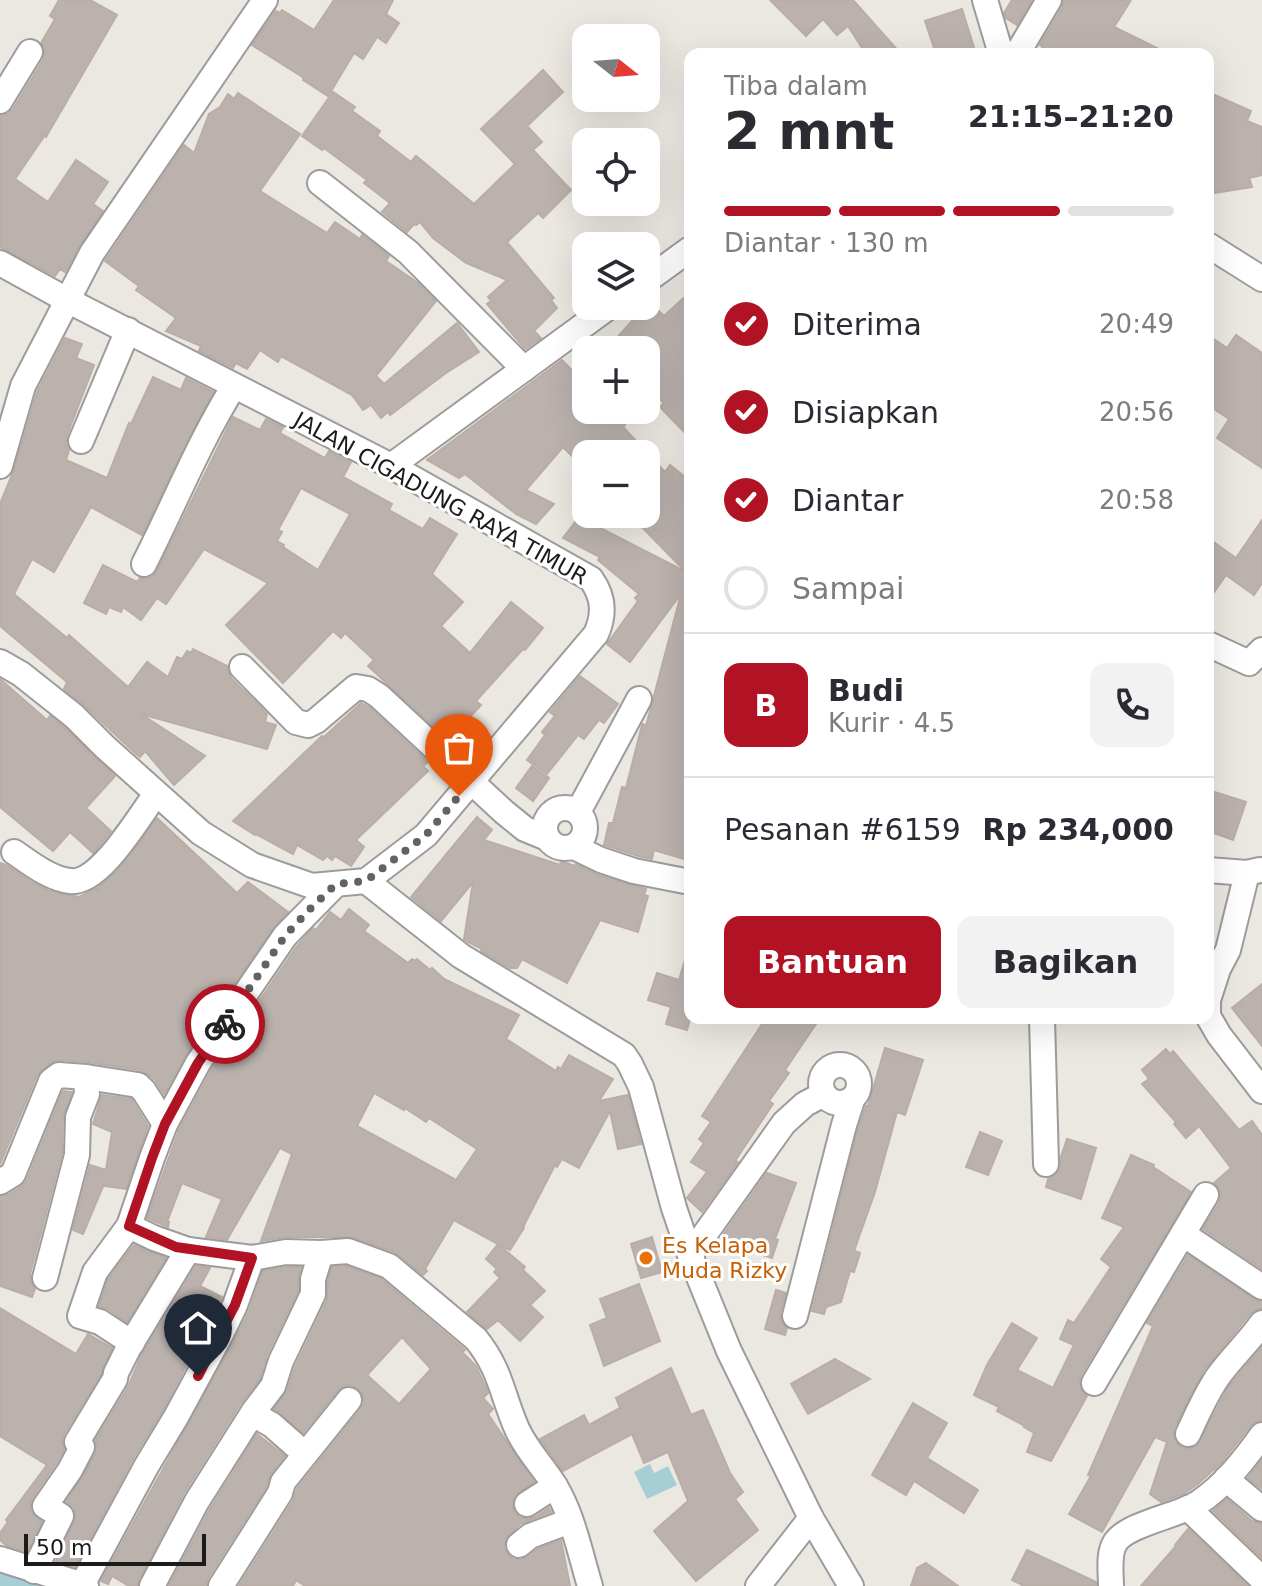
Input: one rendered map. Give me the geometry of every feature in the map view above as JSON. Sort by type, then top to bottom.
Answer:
[{"type":"street","points":[[0,466],[23,386],[92,253],[265,0]]},
{"type":"street","points":[[985,0],[999,48]]},
{"type":"street","points":[[1021,48],[1049,0]]},
{"type":"street","points":[[0,101],[30,52]]},
{"type":"street","points":[[320,183],[408,252],[524,369]]},
{"type":"street","points":[[1214,249],[1262,279]]},
{"type":"street","points":[[660,271],[684,253]]},
{"type":"street","name":"JALAN CIGADUNG RAYA TIMUR","points":[[0,263],[391,466],[591,579],[601,597],[602,614],[596,634],[426,835],[366,881]]},
{"type":"street","points":[[391,466],[591,320]]},
{"type":"street","points":[[81,441],[128,330]]},
{"type":"street","points":[[144,564],[234,386]]},
{"type":"street","points":[[1214,647],[1249,663],[1262,650]]},
{"type":"street","points":[[0,662],[21,674],[74,716],[201,833],[252,865],[312,886],[366,881],[461,956],[624,1055],[641,1087],[674,1208],[729,1351],[811,1518],[851,1586]]},
{"type":"street","points":[[242,667],[296,722],[308,725],[356,687],[368,689],[515,821],[547,838]]},
{"type":"street","points":[[578,812],[639,699]]},
{"type":"street","points":[[14,852],[53,876],[81,881],[103,866],[156,794]]},
{"type":"street","points":[[574,847],[585,835],[583,819],[571,808],[555,810],[549,815],[545,830],[547,838],[559,848],[574,847],[634,871],[684,881]]},
{"type":"street","points":[[1214,870],[1254,871],[1228,950],[1214,981]]},
{"type":"street","points":[[132,1343],[100,1322],[80,1316],[95,1272],[129,1226],[165,1124],[198,1063],[285,936],[336,884]]},
{"type":"street","points":[[1042,1024],[1046,1164]]},
{"type":"street","points":[[1213,1024],[1262,1091]]},
{"type":"street","points":[[795,1316],[852,1100],[859,1087],[859,1080],[851,1067],[844,1064],[828,1067],[823,1074],[821,1087],[824,1094],[836,1103],[852,1100]]},
{"type":"street","points":[[0,1182],[13,1174],[51,1081],[59,1075],[138,1085],[165,1124]]},
{"type":"street","points":[[45,1278],[77,1155],[78,1117],[87,1094],[86,1077]]},
{"type":"street","points":[[690,1255],[784,1123],[805,1104],[824,1094]]},
{"type":"street","points":[[1094,1383],[1206,1195]]},
{"type":"street","points":[[129,1226],[188,1250],[252,1258],[286,1252],[348,1251],[389,1266],[476,1339],[486,1351],[497,1371],[516,1427],[529,1452],[555,1486],[570,1521],[590,1586]]},
{"type":"street","points":[[1183,1234],[1262,1287]]},
{"type":"street","points":[[39,1577],[61,1516],[45,1506],[70,1470],[82,1447],[77,1442],[188,1250]]},
{"type":"street","points":[[152,1586],[197,1501],[273,1386],[281,1361],[313,1294],[313,1279],[321,1253]]},
{"type":"street","points":[[0,1559],[39,1577],[84,1585],[221,1334],[252,1258]]},
{"type":"street","points":[[1188,1434],[1218,1377],[1262,1323]]},
{"type":"street","points":[[221,1586],[280,1493],[283,1482],[349,1400]]},
{"type":"street","points":[[253,1414],[272,1425],[305,1454]]},
{"type":"street","points":[[1111,1586],[1111,1558],[1114,1544],[1120,1537],[1147,1522],[1199,1502],[1259,1445]]},
{"type":"street","points":[[1226,1479],[1262,1509]]},
{"type":"street","points":[[527,1504],[555,1486]]},
{"type":"street","points":[[1188,1508],[1262,1579]]},
{"type":"street","points":[[758,1586],[811,1518]]},
{"type":"street","points":[[519,1545],[530,1536],[570,1521]]},
{"type":"water","points":[[650,1464],[654,1473],[668,1466],[677,1485],[647,1499],[634,1472]]},
{"type":"building","points":[[59,0],[90,0],[117,15],[46,137],[15,179],[48,202],[76,160],[108,182],[93,204],[103,211],[65,272],[60,269],[55,276],[0,247],[0,116],[13,109],[43,60],[45,52],[41,43],[55,19],[50,16]]},
{"type":"building","points":[[334,0],[393,0],[386,14],[399,23],[386,43],[377,37],[363,59],[354,53],[328,96],[252,45],[276,11],[280,13],[282,10],[314,30]]},
{"type":"building","points":[[770,0],[853,0],[896,48],[862,48],[848,26],[837,35],[823,19],[806,36]]},
{"type":"building","points":[[1012,0],[1032,0],[1017,25],[1004,13]]},
{"type":"building","points":[[1064,0],[1131,0],[1114,27],[1157,48],[1042,48],[1040,45]]},
{"type":"building","points":[[962,9],[974,48],[934,48],[925,21]]},
{"type":"building","points":[[543,70],[563,92],[527,126],[542,142],[533,150],[571,190],[543,218],[538,213],[507,242],[554,298],[551,300],[557,308],[534,331],[541,338],[525,349],[487,304],[491,301],[488,297],[507,280],[466,263],[433,238],[420,222],[407,232],[382,212],[390,203],[364,183],[367,180],[302,136],[333,92],[355,107],[352,111],[380,131],[377,136],[411,162],[416,156],[474,204],[515,164],[481,129]]},
{"type":"building","points":[[238,93],[300,134],[260,191],[327,233],[335,222],[360,239],[362,235],[389,256],[386,261],[418,283],[436,301],[376,376],[384,384],[457,323],[479,352],[390,415],[388,412],[381,418],[371,405],[363,410],[352,395],[281,356],[278,362],[260,350],[247,369],[236,363],[233,368],[199,351],[201,346],[166,331],[176,318],[136,290],[139,286],[105,261],[184,145],[194,153],[209,114],[220,107],[228,94],[234,99]]},
{"type":"building","points":[[1214,95],[1251,111],[1247,121],[1262,127],[1262,175],[1249,178],[1252,187],[1214,193]]},
{"type":"building","points":[[684,298],[684,432],[660,407],[664,403],[660,399],[660,336],[619,336],[633,320],[660,320],[660,312],[664,316]]},
{"type":"building","points":[[1236,335],[1262,353],[1262,468],[1217,438],[1229,419],[1214,409],[1214,339],[1227,348]]},
{"type":"building","points":[[65,338],[82,344],[76,358],[94,365],[67,435],[69,450],[66,460],[107,478],[129,423],[153,377],[181,390],[186,378],[213,392],[142,535],[91,507],[54,572],[32,559],[14,594],[67,638],[69,635],[128,687],[147,662],[168,677],[177,657],[182,659],[187,651],[191,653],[193,649],[227,666],[231,678],[267,714],[265,722],[276,725],[267,749],[141,714],[205,756],[174,785],[145,751],[140,757],[135,753],[64,689],[67,682],[0,626],[0,504],[14,470],[37,392]]},
{"type":"building","points":[[562,360],[572,370],[572,424],[624,424],[623,427],[635,440],[572,440],[572,456],[563,447],[526,490],[554,504],[536,524],[516,514],[465,474],[459,478],[427,460]]},
{"type":"building","points":[[233,417],[260,430],[266,419],[283,427],[280,433],[325,458],[329,451],[351,462],[343,477],[392,504],[389,510],[423,529],[430,518],[457,534],[432,574],[463,602],[441,626],[470,653],[511,602],[543,628],[476,701],[481,705],[448,740],[368,666],[374,660],[345,633],[341,638],[333,631],[283,683],[226,625],[268,583],[204,549],[166,604],[157,598],[141,620],[123,607],[121,612],[109,607],[106,614],[84,603],[103,565],[137,582],[140,578],[152,577]],"holes":[[[301,488],[350,514],[318,570],[277,541],[282,532],[278,530]]]},
{"type":"building","points":[[670,465],[684,476],[684,570],[643,528],[660,528],[660,467],[665,472]]},
{"type":"building","points":[[1262,520],[1262,583],[1254,595],[1226,575],[1214,592],[1214,542],[1236,558]]},
{"type":"building","points":[[572,526],[600,528],[684,571],[684,859],[654,850],[652,859],[604,845],[622,787],[626,788],[642,725],[646,726],[681,594],[630,662],[607,644],[638,601],[635,598],[639,594],[598,560],[600,557],[563,538]]},
{"type":"building","points":[[580,676],[618,704],[604,723],[599,720],[584,739],[578,735],[547,774],[527,760],[555,716],[550,712]]},
{"type":"building","points":[[0,679],[47,720],[50,716],[64,727],[115,776],[86,808],[111,831],[93,853],[70,832],[53,851],[0,807]]},
{"type":"building","points":[[361,703],[428,762],[423,766],[428,771],[356,840],[364,847],[351,866],[335,856],[332,860],[327,856],[323,860],[297,845],[293,854],[233,821],[322,736]]},
{"type":"building","points":[[532,766],[549,778],[533,801],[516,788]]},
{"type":"building","points":[[1214,792],[1246,802],[1233,840],[1214,833]]},
{"type":"building","points":[[477,817],[492,830],[484,840],[560,865],[561,861],[576,864],[596,874],[646,889],[644,895],[648,896],[638,932],[600,920],[567,983],[522,959],[517,968],[510,968],[468,942],[464,939],[473,882],[441,921],[411,897]]},
{"type":"building","points":[[157,818],[237,893],[248,882],[288,912],[273,928],[186,1055],[164,1094],[155,1080],[140,1070],[87,1062],[60,1060],[51,1063],[37,1075],[0,1164],[0,863],[49,891],[79,897],[95,889],[100,890],[97,888],[129,857]]},
{"type":"building","points":[[349,909],[369,925],[364,931],[408,963],[417,959],[444,979],[519,1015],[506,1039],[556,1071],[558,1067],[561,1069],[569,1055],[613,1079],[599,1101],[628,1095],[641,1144],[618,1149],[610,1111],[579,1168],[562,1159],[557,1167],[555,1165],[510,1250],[499,1245],[525,1267],[523,1270],[545,1291],[530,1305],[543,1317],[520,1341],[498,1320],[487,1329],[467,1312],[500,1278],[494,1272],[497,1269],[486,1259],[498,1244],[454,1220],[423,1275],[395,1252],[353,1237],[286,1237],[261,1241],[292,1154],[280,1148],[227,1240],[206,1237],[222,1199],[182,1183],[167,1222],[168,1227],[147,1218],[179,1130],[211,1071],[297,946],[313,928],[316,930],[330,912],[341,920]],"holes":[[[374,1093],[426,1122],[429,1118],[477,1149],[456,1180],[357,1126]]]},
{"type":"building","points":[[684,963],[684,1024],[689,1024],[687,1030],[666,1024],[671,1007],[648,1000],[657,973],[679,980]]},
{"type":"building","points":[[1262,984],[1262,1046],[1232,1008]]},
{"type":"building","points":[[762,1024],[816,1024],[785,1070],[789,1073],[769,1101],[773,1104],[735,1161],[738,1162],[702,1212],[687,1198],[707,1172],[691,1162],[704,1143],[699,1139],[711,1122],[702,1116]]},
{"type":"building","points":[[885,1048],[923,1060],[905,1115],[897,1112],[875,1192],[854,1251],[860,1253],[854,1272],[850,1271],[841,1302],[826,1307],[824,1314],[812,1311],[858,1129]]},
{"type":"building","points":[[1166,1049],[1170,1054],[1173,1051],[1239,1130],[1252,1121],[1262,1135],[1262,1269],[1203,1229],[1221,1196],[1214,1183],[1231,1168],[1199,1126],[1186,1138],[1142,1084],[1149,1079],[1142,1070]]},
{"type":"building","points":[[63,1091],[72,1092],[63,1116],[62,1153],[30,1274],[35,1289],[32,1297],[0,1286],[0,1197],[21,1187],[27,1180]]},
{"type":"building","points":[[102,1095],[131,1099],[148,1126],[126,1189],[104,1184],[83,1234],[73,1230],[90,1165],[106,1170],[112,1132],[93,1124]]},
{"type":"building","points":[[980,1132],[1002,1141],[988,1175],[966,1167]]},
{"type":"building","points":[[1067,1139],[1096,1148],[1081,1199],[1046,1187],[1048,1179],[1059,1170]]},
{"type":"building","points":[[1131,1155],[1154,1165],[1191,1192],[1081,1375],[1081,1390],[1087,1396],[1051,1461],[1027,1452],[1034,1433],[997,1411],[999,1407],[974,1395],[987,1365],[1012,1323],[1037,1338],[1017,1370],[1053,1388],[1074,1345],[1060,1339],[1068,1320],[1074,1323],[1111,1267],[1101,1259],[1124,1227],[1102,1218]]},
{"type":"building","points":[[767,1173],[796,1183],[775,1239],[778,1240],[772,1258],[721,1241]]},
{"type":"building","name":"Es Kelapa Muda Rizky","points":[[652,1237],[662,1272],[641,1278],[631,1244]]},
{"type":"building","points":[[134,1245],[166,1258],[127,1322],[99,1306],[108,1279]]},
{"type":"building","points":[[1188,1255],[1262,1302],[1262,1308],[1250,1314],[1204,1370],[1174,1428],[1175,1442],[1182,1448],[1197,1446],[1229,1386],[1262,1347],[1262,1420],[1250,1426],[1222,1462],[1198,1484],[1183,1494],[1161,1502],[1150,1494],[1167,1442],[1155,1437],[1102,1532],[1069,1514],[1091,1476],[1088,1475],[1153,1326],[1147,1323]]},
{"type":"building","points":[[196,1266],[210,1268],[200,1286],[222,1297],[75,1567],[56,1561],[76,1516],[74,1508],[66,1502],[95,1454],[95,1441],[128,1387],[142,1354]]},
{"type":"building","points":[[346,1266],[381,1279],[465,1350],[462,1352],[476,1366],[488,1393],[483,1398],[493,1409],[488,1414],[534,1482],[514,1496],[514,1511],[519,1517],[527,1519],[549,1508],[551,1512],[520,1524],[505,1539],[504,1548],[513,1559],[521,1560],[561,1540],[570,1586],[305,1586],[296,1580],[293,1586],[239,1586],[293,1501],[297,1489],[364,1403],[358,1388],[343,1386],[303,1433],[274,1409],[287,1391],[327,1300],[332,1267]],"holes":[[[402,1337],[431,1369],[399,1404],[367,1375]]]},
{"type":"building","points":[[301,1267],[298,1291],[267,1355],[260,1379],[241,1403],[184,1493],[137,1586],[129,1586],[112,1576],[108,1584],[101,1581],[234,1341],[263,1271]]},
{"type":"building","points":[[639,1284],[660,1341],[604,1366],[590,1325],[607,1318],[600,1299]]},
{"type":"building","points":[[776,1290],[786,1293],[780,1313],[781,1321],[787,1328],[785,1335],[765,1329]]},
{"type":"building","points":[[0,1308],[76,1354],[88,1334],[112,1348],[101,1374],[64,1434],[64,1449],[32,1498],[31,1512],[42,1522],[27,1552],[7,1546],[0,1540],[0,1533],[8,1522],[6,1520],[47,1465],[0,1436]]},
{"type":"building","points":[[835,1359],[870,1379],[808,1414],[791,1384]]},
{"type":"building","points":[[671,1368],[691,1415],[703,1410],[730,1473],[743,1492],[735,1499],[758,1530],[696,1581],[654,1531],[688,1501],[668,1452],[644,1463],[632,1434],[563,1471],[540,1439],[584,1415],[589,1425],[620,1408],[616,1398]]},
{"type":"building","points":[[913,1403],[947,1423],[927,1458],[978,1490],[964,1513],[914,1481],[906,1495],[872,1475]]},
{"type":"building","points":[[257,1434],[285,1456],[271,1473],[266,1487],[208,1578],[206,1586],[169,1586],[210,1509]]},
{"type":"building","points":[[1262,1460],[1262,1489],[1248,1478]]},
{"type":"building","points":[[1227,1499],[1252,1521],[1262,1524],[1262,1558],[1213,1511]]},
{"type":"building","points":[[1188,1529],[1248,1586],[1141,1586]]},
{"type":"building","points":[[1027,1550],[1096,1582],[1096,1586],[1024,1586],[1012,1580]]},
{"type":"building","points":[[926,1563],[958,1586],[911,1586],[917,1568]]},
{"type":"waterway","points":[[0,1576],[19,1586]]},
{"type":"way so far","points":[[225,1024],[285,936],[308,911],[336,884],[366,881],[426,835],[459,796]]},
{"type":"place","name":"Es Kelapa Muda Rizky","points":[[646,1258]]},
{"type":"route","points":[[198,1376],[235,1305],[252,1258],[176,1247],[129,1226],[165,1124],[198,1063],[225,1024]]}]
